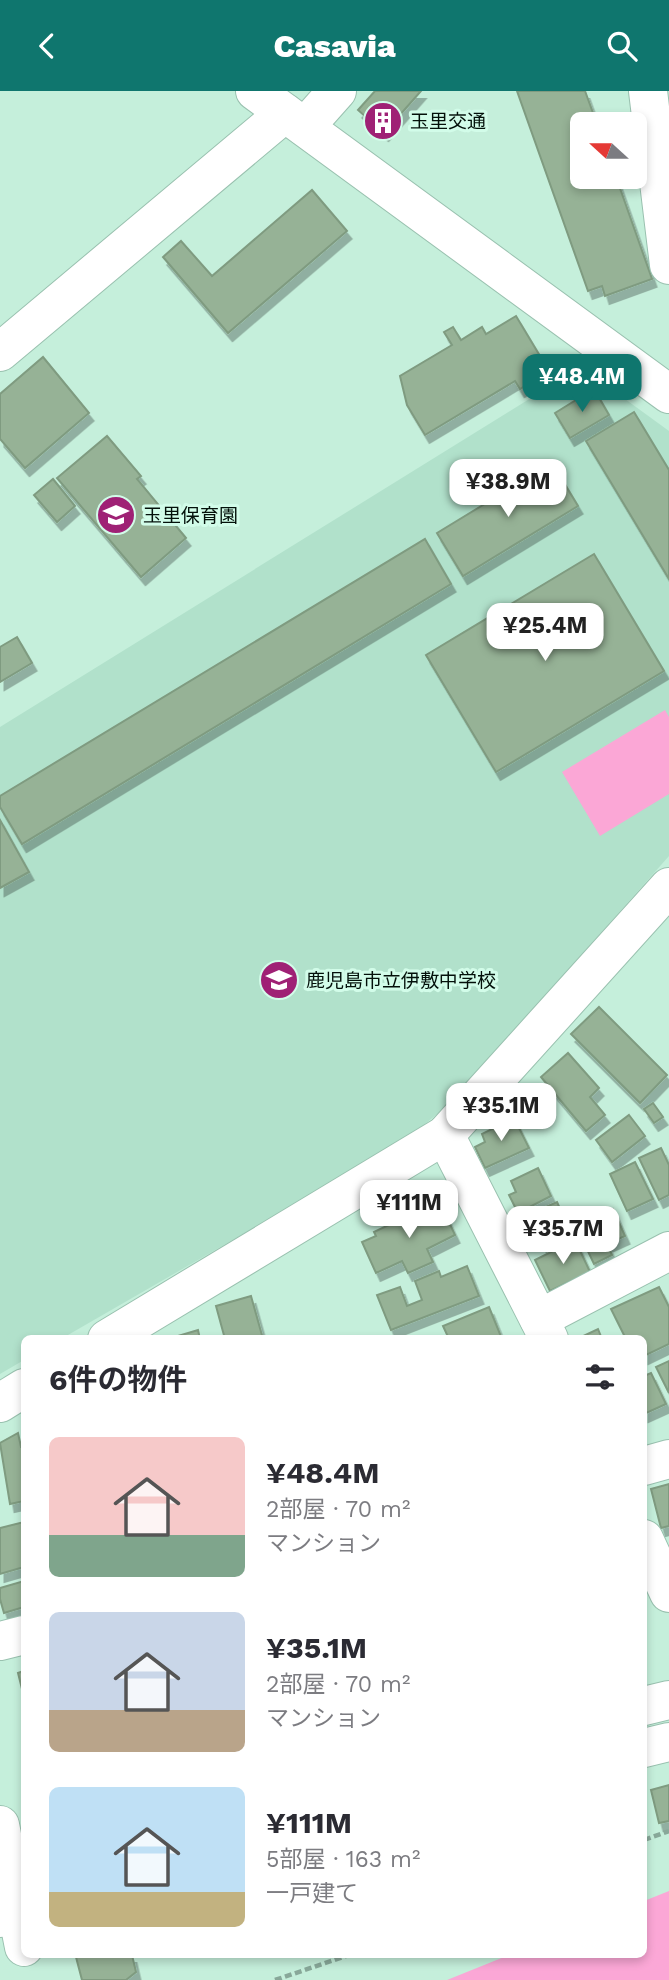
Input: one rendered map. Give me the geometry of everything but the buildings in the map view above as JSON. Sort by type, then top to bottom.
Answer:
[{"type":"main road","points":[[0,352],[282,110],[337,91]]},
{"type":"main road","points":[[648,91],[669,265]]},
{"type":"main road","points":[[282,110],[669,394]]},
{"type":"main road","points":[[114,1335],[445,1135],[669,887]]},
{"type":"main road","points":[[445,1135],[544,1329],[669,1251]]},
{"type":"main road","points":[[0,1403],[21,1390]]},
{"type":"main road","points":[[647,1465],[669,1459]]},
{"type":"main road","points":[[647,1545],[669,1593]]},
{"type":"main road","points":[[0,1641],[21,1636]]},
{"type":"main road","points":[[647,1705],[669,1700]]},
{"type":"main road","points":[[647,1747],[669,1742]]},
{"type":"main road","points":[[0,1825],[12,1870],[17,1922]]},
{"type":"main road","points":[[27,1958],[31,1980]]},
{"type":"path","points":[[647,1839],[669,1831]]},
{"type":"path","points":[[275,1980],[340,1958]]},
{"type":"shaded area","name":"鹿児島市立伊敷中学校","points":[[581,367],[669,431],[669,856],[449,1104],[406,1140],[68,1335],[21,1335],[21,1362],[0,1374],[0,727]]},
{"type":"shaded area","points":[[665,710],[669,717],[669,794],[600,836],[562,772]]},
{"type":"shaded area","points":[[669,1891],[669,1980],[447,1980],[502,1958],[647,1958],[647,1900]]},
{"type":"place","name":"玉里交通","points":[[383,121]]},
{"type":"place","name":"玉里保育園","points":[[116,515]]},
{"type":"place","name":"鹿児島市立伊敷中学校","points":[[279,980]]}]
